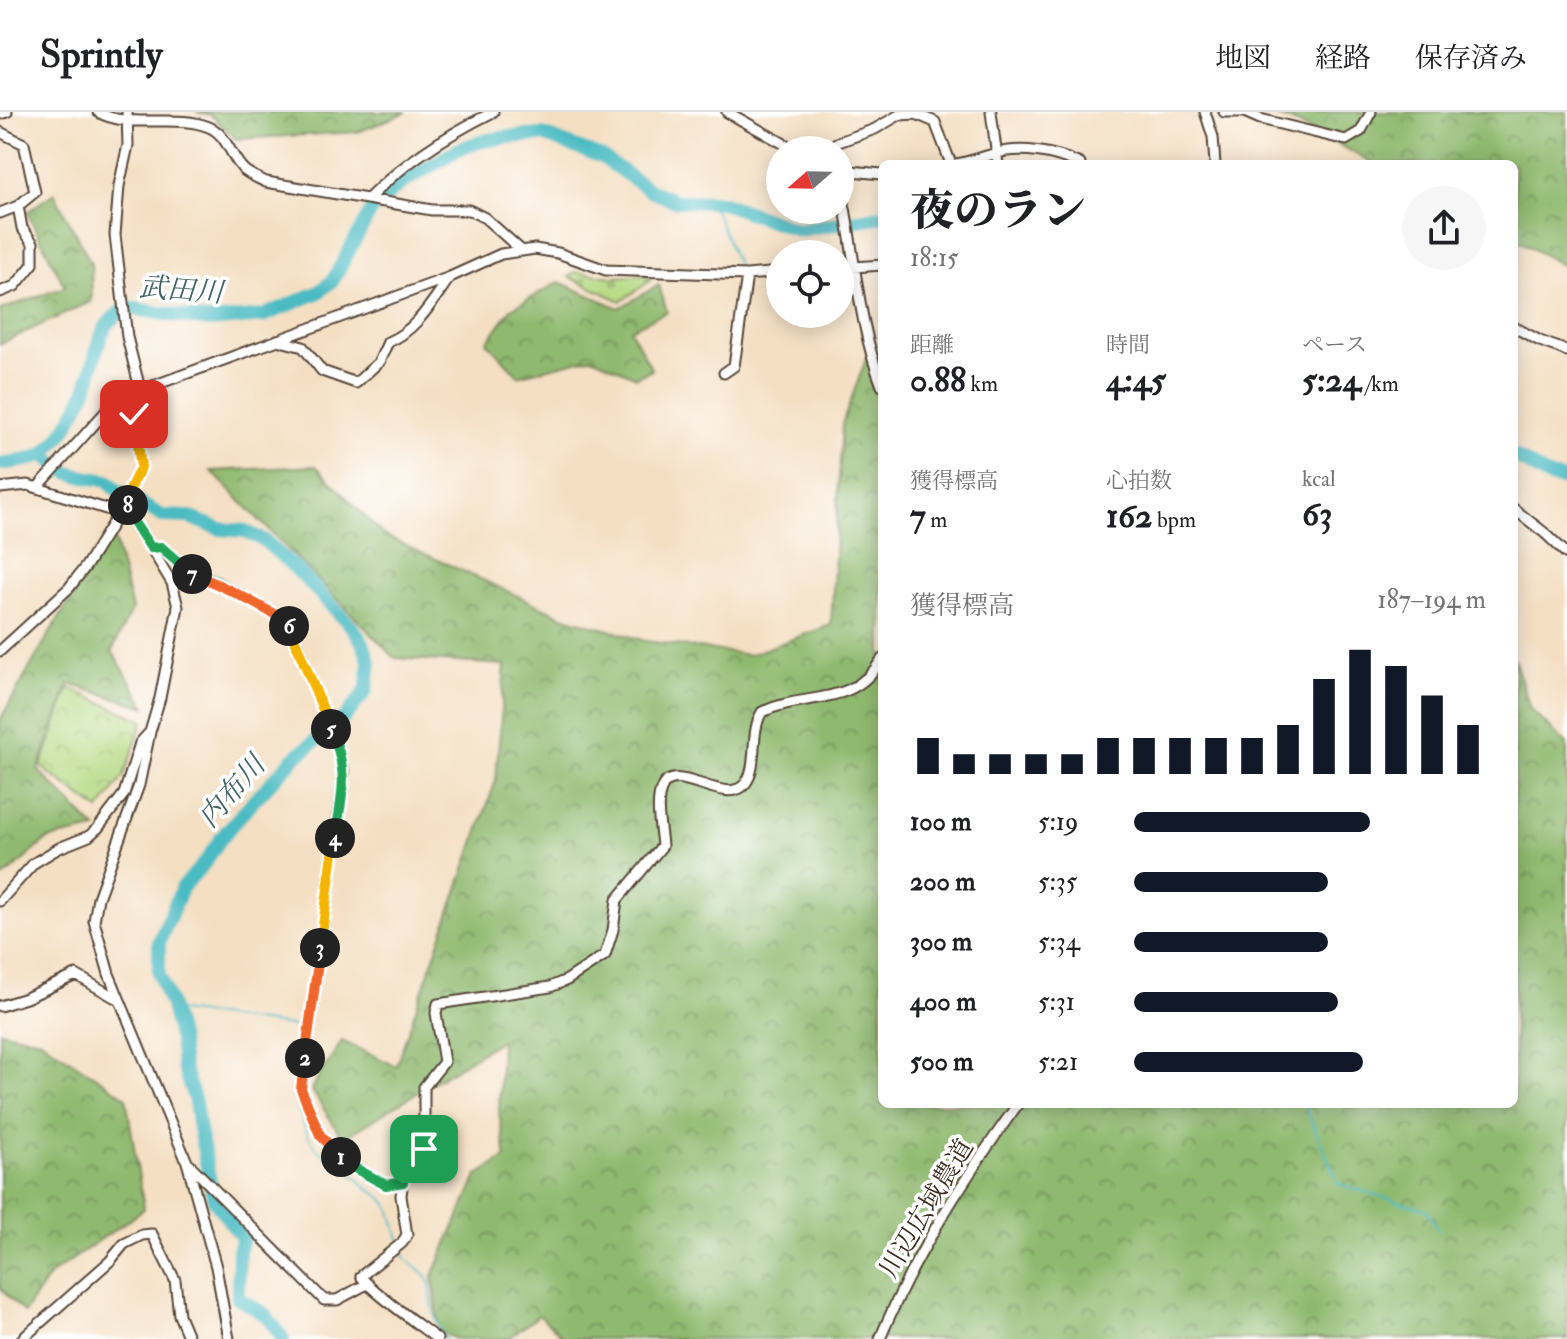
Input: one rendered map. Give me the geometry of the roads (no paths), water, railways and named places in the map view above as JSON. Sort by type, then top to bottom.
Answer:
[{"type":"street","points":[[0,114],[7,112]]},
{"type":"street","points":[[98,112],[111,120],[128,115],[210,127],[222,135],[245,171],[266,182],[432,210],[469,210],[485,218],[521,250]]},
{"type":"street","points":[[372,199],[394,172],[463,127],[493,112]]},
{"type":"street","points":[[727,112],[770,136]]},
{"type":"street","points":[[991,112],[997,159],[1044,152],[1068,160]]},
{"type":"street","points":[[1205,112],[1213,137],[1215,160]]},
{"type":"street","points":[[1224,112],[1244,112],[1260,119],[1346,140],[1361,131],[1371,112]]},
{"type":"street","points":[[854,136],[875,129],[899,115],[910,114],[935,122],[951,160]]},
{"type":"street","points":[[0,651],[69,588],[107,536],[119,513],[128,505],[131,487],[141,467],[134,414],[140,389],[132,364],[115,235],[119,186],[128,145],[128,115]]},
{"type":"street","points":[[0,132],[24,144],[35,192],[18,206],[0,213]]},
{"type":"street","points":[[854,171],[878,174]]},
{"type":"street","points":[[0,292],[15,286],[33,264],[33,243],[22,228],[18,206]]},
{"type":"street","points":[[41,484],[117,399],[450,277],[501,254],[535,249],[558,253],[606,270],[766,273]]},
{"type":"street","points":[[878,265],[854,266],[878,372]]},
{"type":"street","points":[[724,373],[734,366],[747,275]]},
{"type":"street","points":[[277,340],[303,347],[322,371],[356,383],[379,362],[388,342],[418,322],[450,277]]},
{"type":"street","points":[[1518,329],[1567,351]]},
{"type":"street","points":[[0,488],[41,484],[119,513],[133,521],[172,583],[178,607],[160,698],[139,785],[98,898],[94,921],[120,1000],[187,1162],[216,1267],[229,1339]]},
{"type":"street","points":[[1518,512],[1567,554]]},
{"type":"street","points":[[151,548],[161,547],[192,574],[216,582],[229,592],[285,620],[336,742],[344,772],[343,793],[301,1089],[320,1135],[351,1166],[386,1185],[403,1182]]},
{"type":"street","points":[[437,1339],[365,1285],[361,1276],[402,1243],[407,1235],[401,1196],[403,1182],[405,1173],[424,1149],[424,1087],[444,1062],[436,1013],[438,1004],[550,987],[567,980],[602,957],[613,930],[617,900],[662,846],[660,790],[667,781],[675,778],[720,789],[738,789],[750,773],[754,735],[762,712],[853,690],[878,664]]},
{"type":"street","points":[[0,901],[34,863],[59,848],[89,836],[98,828],[124,794],[140,743],[150,732]]},
{"type":"street","points":[[0,1006],[26,998],[76,975],[120,1000]]},
{"type":"street","name":"川辺広域農道","points":[[880,1339],[895,1302],[931,1236],[1015,1108]]},
{"type":"street","points":[[187,1162],[324,1300],[337,1300],[365,1285]]},
{"type":"street","points":[[22,1339],[110,1261],[124,1244],[142,1235],[152,1234],[175,1280],[179,1315],[189,1339]]},
{"type":"waterway","name":"武田川","points":[[0,464],[43,454],[57,441],[82,398],[100,338],[118,314],[129,308],[210,321],[263,316],[319,292],[333,280],[372,209],[399,185],[457,150],[482,141],[543,135],[602,157],[649,190],[675,201],[720,202],[798,230],[878,217]]},
{"type":"waterway","points":[[703,202],[716,212],[738,267]]},
{"type":"waterway","points":[[758,280],[766,281]]},
{"type":"waterway","name":"内布川","points":[[43,454],[73,474],[108,481],[117,490],[162,516],[189,517],[220,529],[245,531],[265,541],[352,627],[363,643],[370,663],[366,691],[344,718],[294,758],[221,838],[182,888],[159,942],[159,974],[171,1006],[183,1067],[195,1101],[214,1200],[243,1239],[239,1250],[238,1298],[266,1315],[283,1339]]},
{"type":"waterway","name":"武田川","points":[[1518,458],[1549,477],[1567,480]]},
{"type":"waterway","points":[[173,1010],[299,1027],[292,1093],[308,1136],[318,1150],[333,1161],[342,1163],[367,1188],[381,1197],[390,1208],[399,1239]]},
{"type":"waterway","points":[[1306,1108],[1339,1184],[1427,1210],[1439,1231]]},
{"type":"waterway","points":[[401,1249],[407,1259],[429,1279],[436,1318],[446,1339]]}]
